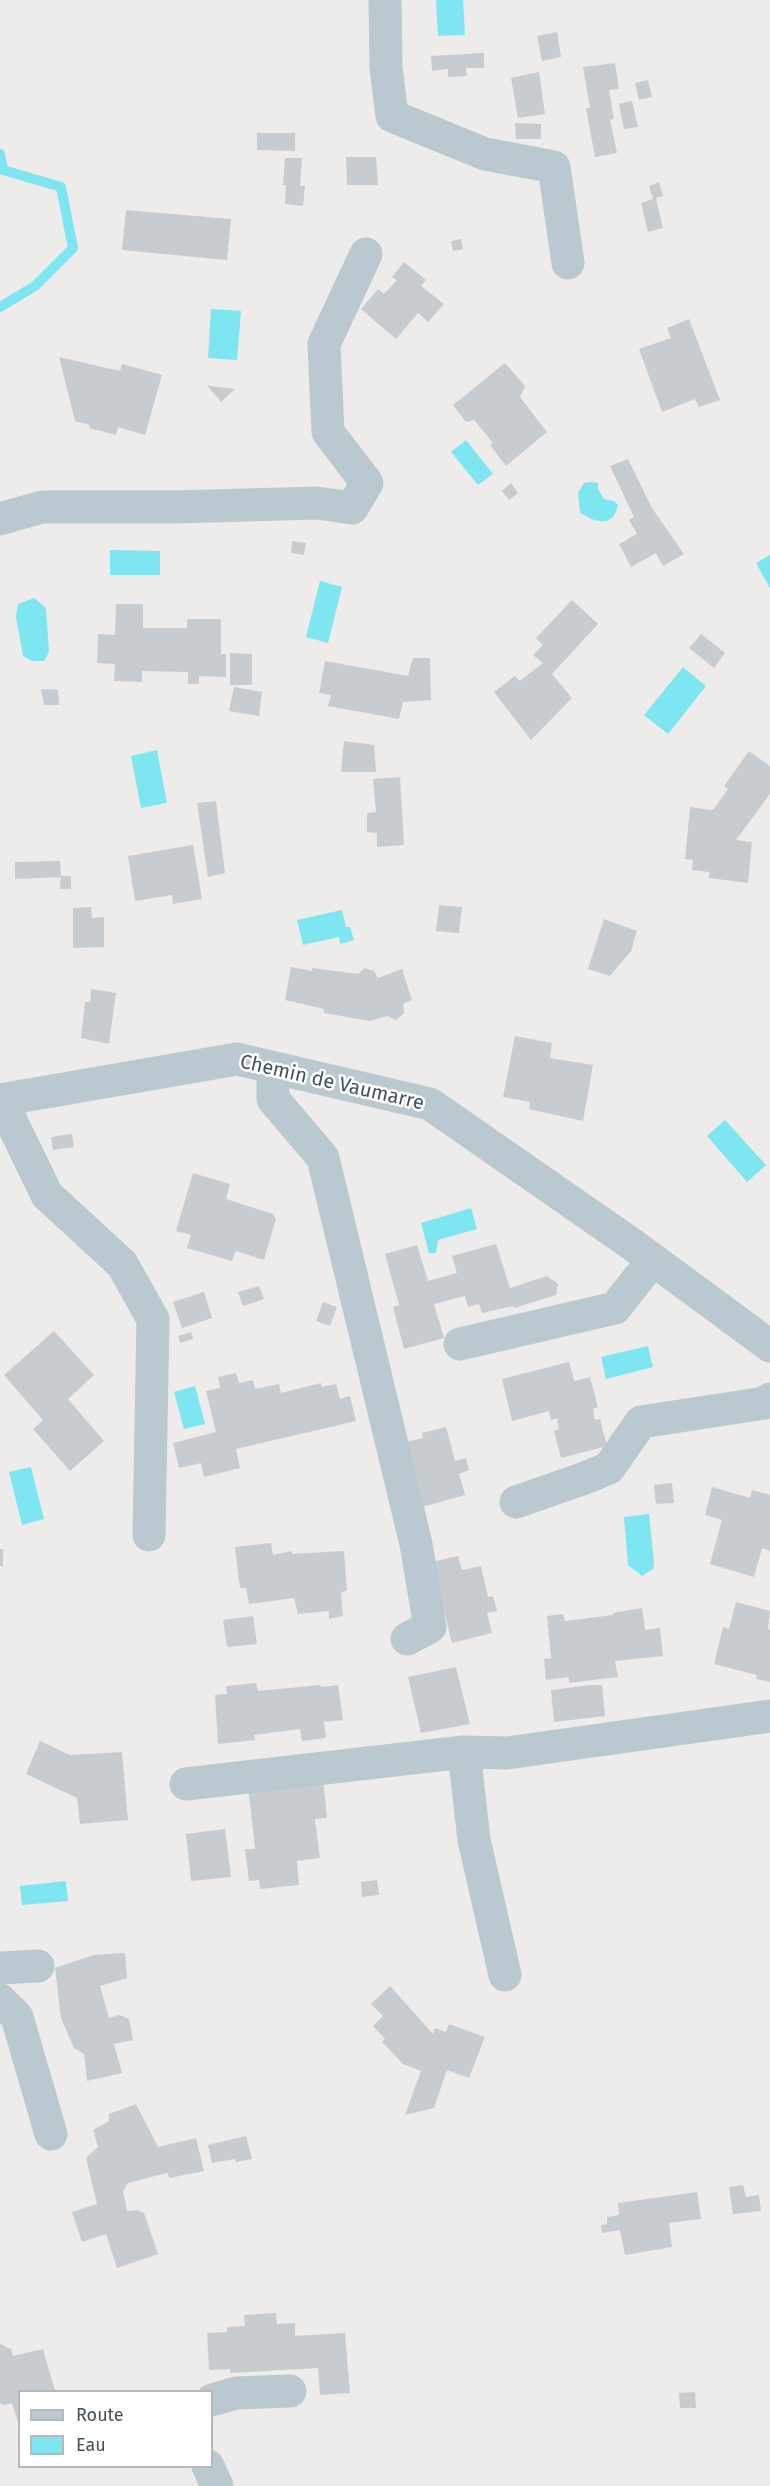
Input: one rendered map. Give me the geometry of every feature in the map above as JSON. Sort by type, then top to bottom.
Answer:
[{"type":"street","points":[[385,0],[386,67],[392,116],[485,154],[554,167],[568,263]]},
{"type":"street","points":[[0,519],[42,507],[176,507],[317,503],[352,508],[367,483],[328,432],[324,344],[366,254]]},
{"type":"street","name":"Chemin de Vaumarre","points":[[1,1100],[237,1059],[430,1104],[653,1260],[770,1346]]},
{"type":"street","points":[[273,1068],[273,1099],[324,1158],[416,1544],[430,1627],[407,1639]]},
{"type":"street","points":[[1,1100],[47,1195],[122,1264],[153,1319],[149,1534]]},
{"type":"street","points":[[460,1344],[615,1308],[653,1260]]},
{"type":"street","points":[[516,1502],[585,1478],[609,1467],[641,1422],[765,1402],[770,1399]]},
{"type":"street","points":[[186,1784],[464,1752],[507,1753],[770,1716]]},
{"type":"street","points":[[464,1752],[474,1840],[505,1975]]},
{"type":"street","points":[[0,1968],[38,1966]]},
{"type":"street","points":[[0,2000],[16,2017],[51,2134]]},
{"type":"street","points":[[213,2400],[236,2393],[290,2391]]},
{"type":"street","points":[[209,2468],[217,2486]]},
{"type":"water","points":[[436,0],[463,0],[465,35],[438,36]]},
{"type":"water","points":[[211,309],[241,311],[237,360],[208,358]]},
{"type":"water","points":[[466,440],[493,474],[478,485],[451,452]]},
{"type":"water","points":[[584,483],[598,483],[598,489],[604,499],[614,501],[618,505],[615,514],[607,521],[597,521],[580,512],[578,493]]},
{"type":"water","points":[[110,550],[160,551],[160,575],[110,575]]},
{"type":"water","points":[[770,555],[770,588],[756,563]]},
{"type":"water","points":[[320,581],[342,587],[328,643],[306,637]]},
{"type":"water","points":[[34,598],[46,608],[49,652],[44,661],[32,661],[23,656],[16,617],[18,604]]},
{"type":"water","points":[[683,667],[706,686],[668,734],[644,715]]},
{"type":"water","points":[[157,750],[167,803],[141,808],[131,756]]},
{"type":"water","points":[[342,910],[346,927],[350,927],[354,940],[340,944],[339,937],[303,945],[297,920]]},
{"type":"water","points":[[725,1120],[766,1165],[747,1182],[707,1136]]},
{"type":"water","points":[[471,1208],[477,1229],[438,1240],[436,1253],[429,1253],[421,1223]]},
{"type":"water","points":[[648,1346],[653,1367],[606,1379],[601,1357]]},
{"type":"water","points":[[195,1386],[205,1424],[184,1429],[174,1392]]},
{"type":"water","points":[[31,1467],[44,1519],[22,1525],[9,1472]]},
{"type":"water","points":[[649,1514],[654,1563],[653,1569],[642,1576],[628,1565],[624,1517]]},
{"type":"water","points":[[66,1881],[68,1901],[22,1905],[20,1886]]},
{"type":"building","points":[[557,32],[561,57],[542,61],[537,36]]},
{"type":"building","points":[[484,53],[484,68],[466,68],[467,76],[448,77],[448,69],[432,71],[431,56]]},
{"type":"building","points":[[615,63],[619,89],[609,90],[614,119],[610,120],[617,153],[595,157],[586,108],[590,108],[583,67]]},
{"type":"building","points":[[539,72],[545,114],[518,118],[511,78]]},
{"type":"building","points":[[648,80],[652,97],[639,100],[635,83]]},
{"type":"building","points":[[632,101],[638,127],[624,129],[619,104]]},
{"type":"building","points":[[515,123],[541,124],[541,139],[516,139]]},
{"type":"building","points":[[257,133],[295,133],[295,151],[257,150]]},
{"type":"building","points":[[346,157],[376,157],[378,185],[347,185]]},
{"type":"building","points":[[285,158],[302,158],[300,186],[305,186],[303,206],[285,204],[286,185],[283,185]]},
{"type":"building","points":[[659,182],[663,196],[656,198],[663,228],[648,232],[641,203],[653,199],[649,186]]},
{"type":"building","points":[[126,210],[231,219],[227,260],[122,250]]},
{"type":"building","points":[[461,239],[463,249],[453,251],[451,241]]},
{"type":"building","points":[[404,262],[426,280],[421,286],[444,304],[428,322],[418,313],[396,339],[361,309],[378,289],[384,294],[397,280],[392,277]]},
{"type":"building","points":[[689,319],[720,400],[699,407],[695,399],[662,412],[639,349],[671,338],[667,328]]},
{"type":"building","points":[[59,357],[120,371],[122,364],[162,375],[145,435],[118,427],[116,435],[89,428],[90,425],[75,421]]},
{"type":"building","points":[[505,363],[525,386],[520,397],[547,432],[506,466],[490,445],[493,443],[474,420],[466,422],[453,405]]},
{"type":"building","points":[[207,385],[211,386],[235,389],[221,402]]},
{"type":"building","points":[[628,459],[652,508],[684,554],[663,566],[656,553],[631,567],[619,544],[637,534],[629,520],[634,517],[610,466]]},
{"type":"building","points":[[511,483],[518,493],[509,500],[502,491]]},
{"type":"building","points":[[292,541],[306,543],[304,555],[291,553]]},
{"type":"building","points":[[572,600],[598,624],[552,674],[572,698],[531,740],[494,692],[515,676],[520,681],[543,663],[533,655],[543,645],[536,638]]},
{"type":"building","points":[[116,604],[143,604],[143,628],[187,628],[187,619],[221,619],[221,654],[226,654],[226,677],[199,676],[199,684],[188,684],[188,672],[142,671],[142,682],[114,681],[115,664],[97,663],[98,634],[115,635]]},
{"type":"building","points":[[701,634],[725,653],[714,668],[689,648]]},
{"type":"building","points":[[230,653],[252,654],[252,685],[230,685]]},
{"type":"building","points":[[413,658],[430,658],[431,700],[403,702],[399,719],[328,706],[331,695],[319,693],[325,661],[408,676]]},
{"type":"building","points":[[234,687],[262,692],[259,716],[229,711]]},
{"type":"building","points":[[41,689],[58,690],[59,705],[44,705]]},
{"type":"building","points":[[344,741],[374,745],[376,772],[341,772]]},
{"type":"building","points":[[749,751],[770,766],[770,794],[736,840],[752,842],[748,883],[709,878],[709,872],[692,870],[693,860],[685,859],[690,807],[713,810],[728,789],[724,786]]},
{"type":"building","points":[[400,777],[404,845],[377,847],[377,833],[367,832],[367,813],[376,812],[373,779]]},
{"type":"building","points":[[216,801],[225,873],[208,877],[197,803]]},
{"type":"building","points":[[193,845],[202,899],[173,904],[172,895],[135,901],[128,856]]},
{"type":"building","points":[[60,861],[61,877],[15,879],[15,862]]},
{"type":"building","points":[[61,876],[71,876],[71,889],[60,889]]},
{"type":"building","points":[[439,905],[462,907],[459,933],[436,931]]},
{"type":"building","points":[[91,907],[92,918],[104,917],[104,947],[73,948],[73,908]]},
{"type":"building","points":[[604,919],[637,931],[631,951],[610,976],[588,969]]},
{"type":"building","points":[[291,967],[358,974],[365,968],[374,971],[378,978],[402,969],[412,1000],[403,1004],[404,1013],[396,1020],[387,1016],[370,1021],[324,1013],[324,1009],[285,1000]]},
{"type":"building","points":[[91,989],[116,993],[109,1044],[81,1038],[85,1002],[90,1002]]},
{"type":"building","points":[[515,1036],[552,1043],[550,1058],[593,1065],[583,1121],[529,1109],[530,1102],[503,1097]]},
{"type":"building","points":[[72,1134],[74,1147],[53,1150],[51,1137]]},
{"type":"building","points":[[193,1173],[230,1184],[226,1199],[273,1214],[276,1219],[264,1260],[236,1251],[232,1261],[187,1248],[191,1235],[176,1231]]},
{"type":"building","points":[[496,1244],[510,1288],[547,1276],[558,1284],[556,1295],[514,1308],[513,1306],[482,1313],[479,1304],[468,1307],[465,1296],[434,1304],[444,1338],[404,1349],[393,1307],[399,1305],[385,1254],[417,1245],[428,1281],[457,1273],[452,1256]]},
{"type":"building","points":[[259,1286],[264,1299],[243,1306],[238,1292]]},
{"type":"building","points":[[204,1292],[212,1318],[182,1328],[173,1302]]},
{"type":"building","points":[[323,1302],[337,1307],[330,1326],[316,1321]]},
{"type":"building","points":[[54,1331],[94,1375],[68,1399],[104,1441],[70,1471],[33,1429],[43,1420],[4,1375]]},
{"type":"building","points":[[191,1332],[193,1339],[180,1343],[178,1336]]},
{"type":"building","points":[[569,1362],[574,1381],[590,1377],[598,1407],[593,1409],[595,1420],[600,1419],[607,1446],[561,1458],[554,1431],[559,1429],[557,1418],[551,1420],[549,1411],[512,1421],[502,1379]]},
{"type":"building","points":[[236,1373],[239,1383],[253,1380],[255,1389],[279,1384],[281,1393],[321,1383],[322,1387],[336,1384],[340,1399],[350,1396],[356,1421],[236,1449],[240,1468],[204,1477],[201,1463],[179,1468],[173,1443],[216,1432],[206,1391],[220,1388],[218,1377]]},
{"type":"building","points":[[446,1427],[455,1461],[466,1458],[469,1470],[459,1474],[465,1495],[418,1508],[402,1443],[423,1438],[422,1433]]},
{"type":"building","points":[[672,1483],[674,1503],[656,1504],[654,1485]]},
{"type":"building","points":[[712,1487],[750,1498],[752,1490],[770,1495],[770,1551],[762,1548],[754,1577],[710,1564],[722,1520],[705,1515]]},
{"type":"building","points":[[271,1543],[273,1555],[292,1551],[292,1554],[344,1551],[347,1591],[341,1592],[343,1616],[329,1619],[329,1611],[298,1614],[294,1598],[249,1604],[246,1588],[240,1588],[235,1547]]},
{"type":"building","points":[[0,1549],[3,1549],[3,1566],[0,1566]]},
{"type":"building","points":[[458,1556],[462,1570],[481,1566],[488,1597],[493,1596],[497,1611],[487,1613],[492,1633],[452,1643],[432,1562]]},
{"type":"building","points":[[736,1602],[770,1611],[768,1629],[770,1630],[770,1682],[756,1679],[757,1675],[714,1664],[723,1627],[729,1629]]},
{"type":"building","points":[[642,1608],[645,1630],[660,1628],[663,1656],[615,1661],[618,1677],[569,1683],[569,1677],[546,1680],[544,1659],[551,1658],[547,1616],[563,1614],[565,1621],[613,1615],[613,1613]]},
{"type":"building","points":[[253,1616],[257,1644],[227,1647],[223,1620]]},
{"type":"building","points":[[456,1667],[470,1724],[421,1733],[408,1677]]},
{"type":"building","points":[[256,1683],[258,1691],[338,1685],[343,1720],[324,1722],[326,1738],[302,1741],[300,1729],[254,1735],[255,1740],[218,1744],[215,1695],[227,1694],[226,1686]]},
{"type":"building","points":[[602,1685],[605,1716],[554,1722],[551,1690]]},
{"type":"building","points":[[40,1741],[70,1755],[122,1752],[128,1820],[80,1824],[77,1798],[26,1774]]},
{"type":"building","points":[[323,1778],[327,1818],[315,1819],[320,1858],[297,1861],[299,1885],[260,1889],[259,1880],[249,1881],[245,1849],[255,1849],[248,1786]]},
{"type":"building","points":[[225,1829],[231,1877],[191,1881],[186,1834]]},
{"type":"building","points":[[377,1880],[379,1895],[362,1897],[361,1882]]},
{"type":"building","points":[[125,1953],[127,1978],[100,1986],[109,2018],[119,2015],[129,2019],[133,2040],[114,2044],[122,2073],[87,2081],[84,2054],[74,2048],[61,2018],[55,1968],[94,1955]]},
{"type":"building","points":[[390,1986],[433,2034],[435,2028],[446,2032],[449,2024],[485,2037],[469,2078],[447,2070],[434,2108],[405,2115],[421,2071],[403,2064],[382,2042],[385,2039],[373,2026],[383,2016],[371,2004]]},
{"type":"building","points":[[136,2104],[158,2147],[196,2138],[204,2171],[170,2178],[167,2173],[128,2183],[123,2191],[127,2211],[137,2210],[144,2213],[158,2254],[117,2268],[106,2234],[82,2242],[72,2212],[97,2204],[86,2158],[98,2147],[93,2130],[109,2121],[109,2114]]},
{"type":"building","points":[[246,2136],[252,2159],[212,2163],[208,2145]]},
{"type":"building","points":[[743,2185],[746,2197],[759,2195],[761,2211],[733,2214],[729,2187]]},
{"type":"building","points":[[697,2192],[701,2219],[669,2223],[672,2247],[625,2255],[620,2230],[602,2233],[601,2225],[607,2224],[607,2217],[619,2215],[618,2203]]},
{"type":"building","points":[[276,2313],[277,2324],[295,2323],[295,2336],[345,2333],[350,2393],[320,2395],[318,2368],[230,2373],[230,2369],[209,2370],[207,2333],[227,2332],[227,2327],[245,2326],[244,2315]]},
{"type":"building","points":[[0,2344],[11,2349],[13,2356],[43,2349],[55,2390],[18,2390],[18,2422],[12,2403],[4,2405],[0,2403]]},
{"type":"building","points":[[695,2392],[696,2408],[680,2408],[679,2393]]},
{"type":"waterway","points":[[0,154],[3,170],[61,187],[73,248],[35,286],[0,307]]}]
